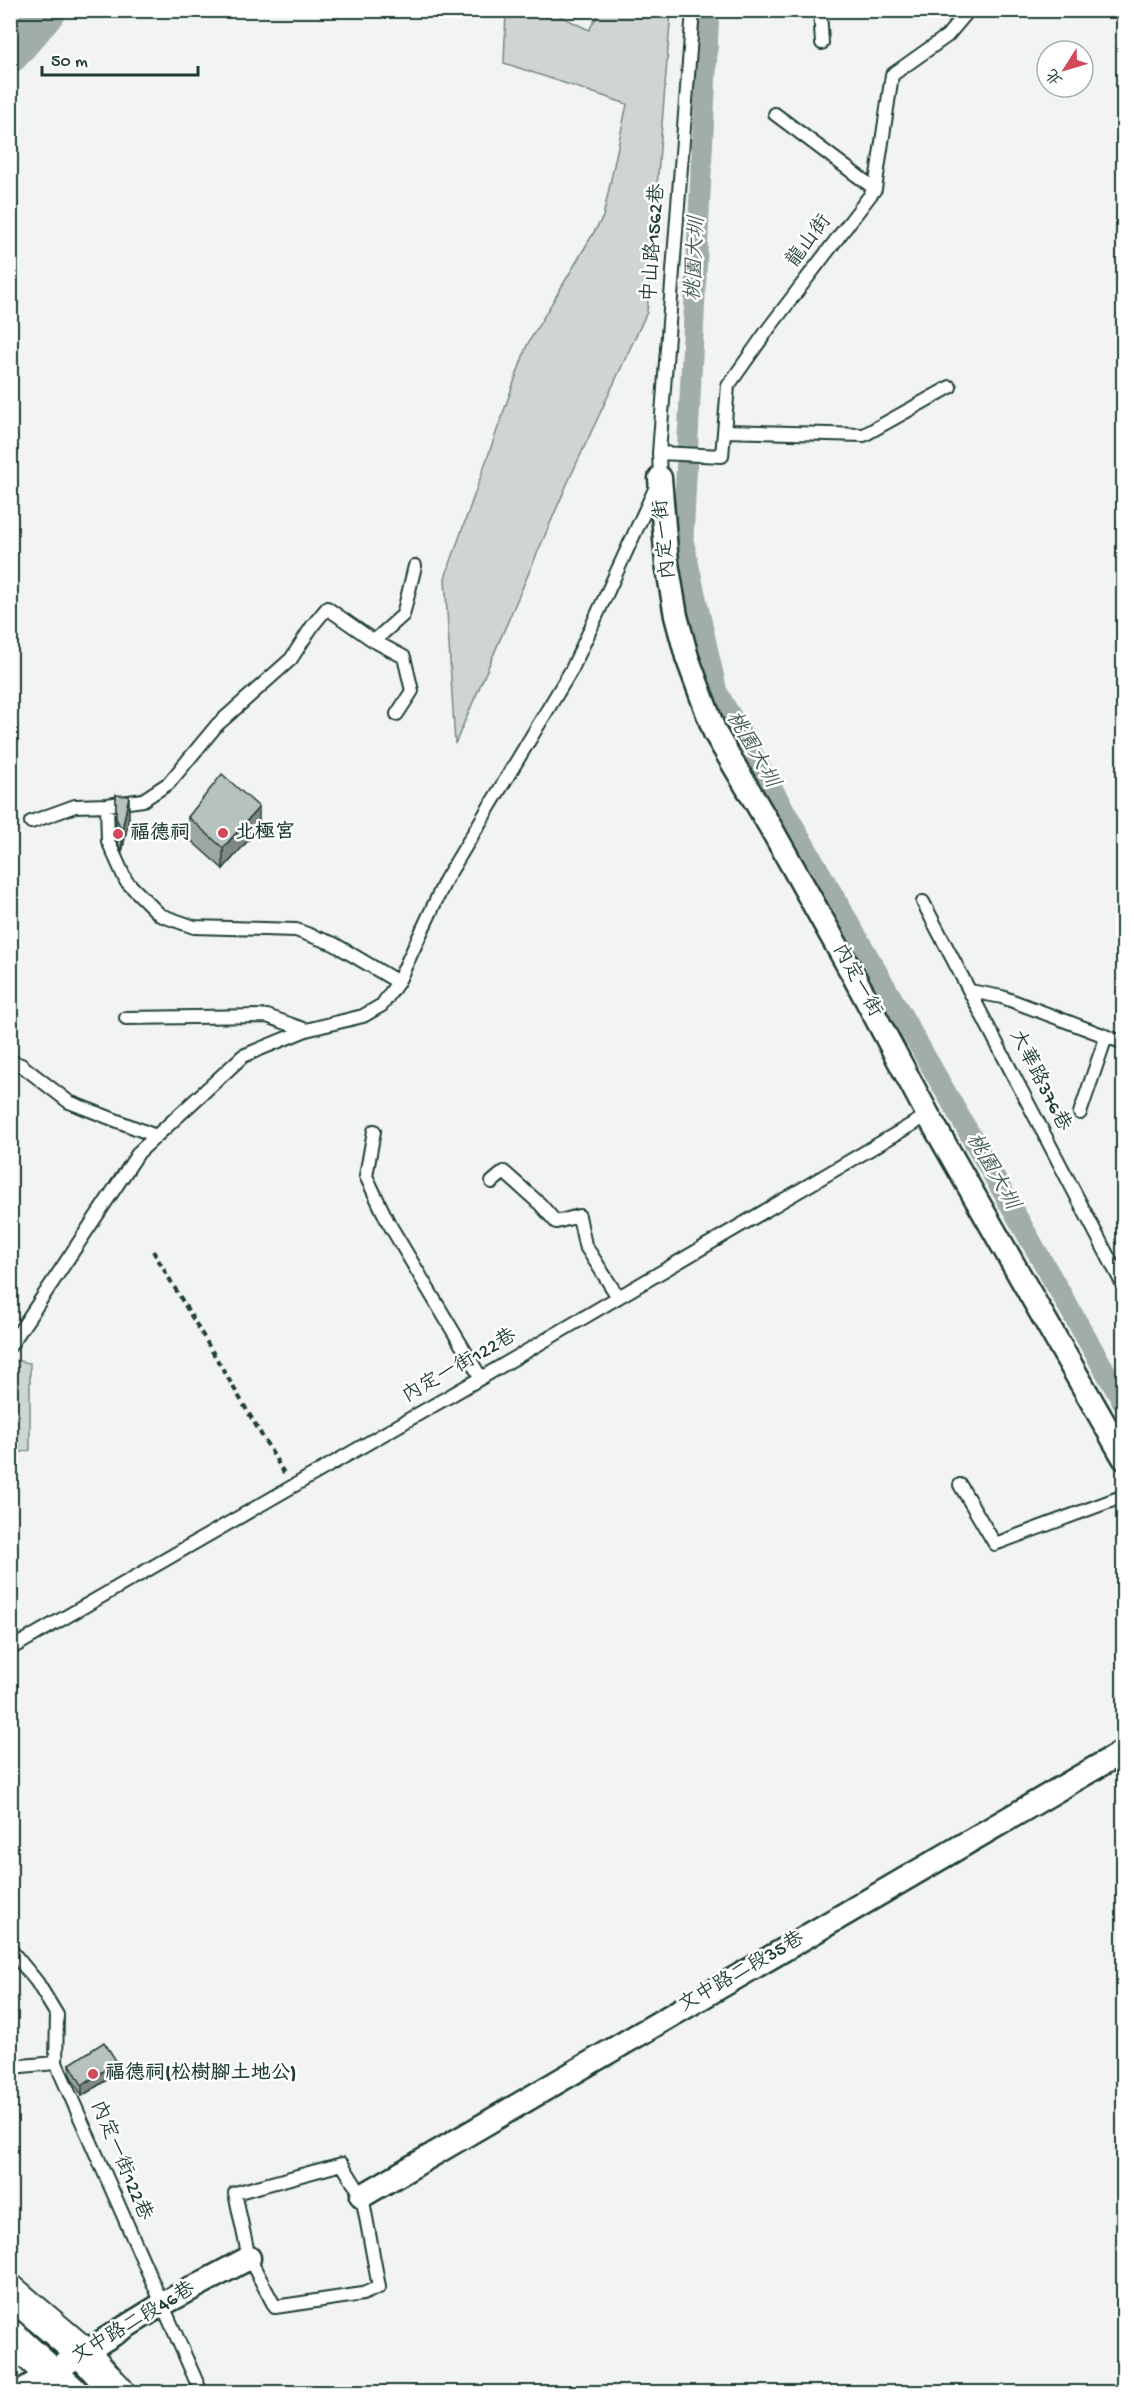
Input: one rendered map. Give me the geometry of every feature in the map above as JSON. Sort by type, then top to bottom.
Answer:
[{"type":"street","name":"內定一街","points":[[660,478],[667,563],[676,616],[687,657],[715,732],[851,971],[928,1115],[1124,1458]]},
{"type":"street","name":"文中路二段35巷","points":[[362,2196],[1124,1751]]},
{"type":"street","name":"文中路二段46巷","points":[[20,2392],[61,2383],[84,2354],[161,2305],[249,2258]]},
{"type":"street","points":[[10,2290],[84,2354],[118,2392]]},
{"type":"street","points":[[10,2336],[61,2383]]},
{"type":"lane","name":"中山路1562巷","points":[[660,478],[693,10]]},
{"type":"lane","points":[[820,10],[822,43]]},
{"type":"lane","name":"龍山街","points":[[660,453],[722,456],[728,386],[769,328],[875,189],[892,75],[947,36],[969,10]]},
{"type":"lane","points":[[775,114],[875,189]]},
{"type":"lane","points":[[724,431],[864,435],[950,387]]},
{"type":"lane","points":[[10,1346],[139,1152],[243,1056],[306,1030],[363,1016],[382,1005],[398,982],[446,879],[572,669],[660,478]]},
{"type":"lane","points":[[374,641],[402,615],[415,566]]},
{"type":"lane","points":[[31,822],[75,806],[107,805],[143,800],[169,783],[217,724],[291,659],[327,608],[374,641],[404,657],[412,691],[397,714]]},
{"type":"lane","points":[[107,805],[108,841],[126,881],[160,915],[194,927],[296,930],[334,944],[398,982]]},
{"type":"lane","name":"大華路376巷","points":[[924,902],[1120,1271],[1124,1287]]},
{"type":"lane","points":[[970,991],[1002,997],[1124,1043]]},
{"type":"lane","points":[[126,1018],[267,1016],[306,1030]]},
{"type":"lane","points":[[1080,1113],[1106,1037]]},
{"type":"lane","points":[[10,1061],[21,1065],[69,1102],[156,1136]]},
{"type":"lane","name":"內定一街122巷","points":[[10,1649],[481,1378],[928,1115]]},
{"type":"lane","points":[[374,1131],[366,1176],[388,1222],[481,1378]]},
{"type":"lane","points":[[492,1182],[504,1172],[540,1204],[556,1222],[579,1216],[585,1245],[618,1297]]},
{"type":"lane","points":[[960,1485],[995,1544],[1124,1496]]},
{"type":"lane","name":"內定一街122巷","points":[[10,1949],[37,1982],[57,2015],[56,2063],[201,2392]]},
{"type":"lane","points":[[10,2067],[56,2063]]},
{"type":"lane","points":[[342,2164],[362,2196],[379,2287],[363,2294],[275,2307],[249,2258],[235,2193],[342,2164]]},
{"type":"path","points":[[153,1251],[292,1487]]},
{"type":"shaded area","points":[[506,11],[550,11],[589,30],[600,11],[671,11],[647,312],[568,482],[455,744],[445,578],[527,345],[603,217],[627,104],[504,63]]},
{"type":"shaded area","points":[[14,1360],[30,1363],[30,1450],[11,1455],[10,1365]]},
{"type":"building","points":[[222,774],[259,807],[223,848],[188,817]]},
{"type":"building","points":[[116,795],[129,796],[122,830],[116,818]]},
{"type":"building","points":[[104,2042],[117,2062],[82,2085],[70,2064]]},
{"type":"waterway","points":[[10,54],[48,10]]},
{"type":"waterway","name":"桃園大圳","points":[[709,10],[683,540],[717,692],[1124,1404]]},
{"type":"place","name":"北極宮","points":[[223,833]]},
{"type":"place","name":"福德祠","points":[[118,834]]},
{"type":"place","name":"福德祠(松樹腳土地公)","points":[[93,2074]]}]
